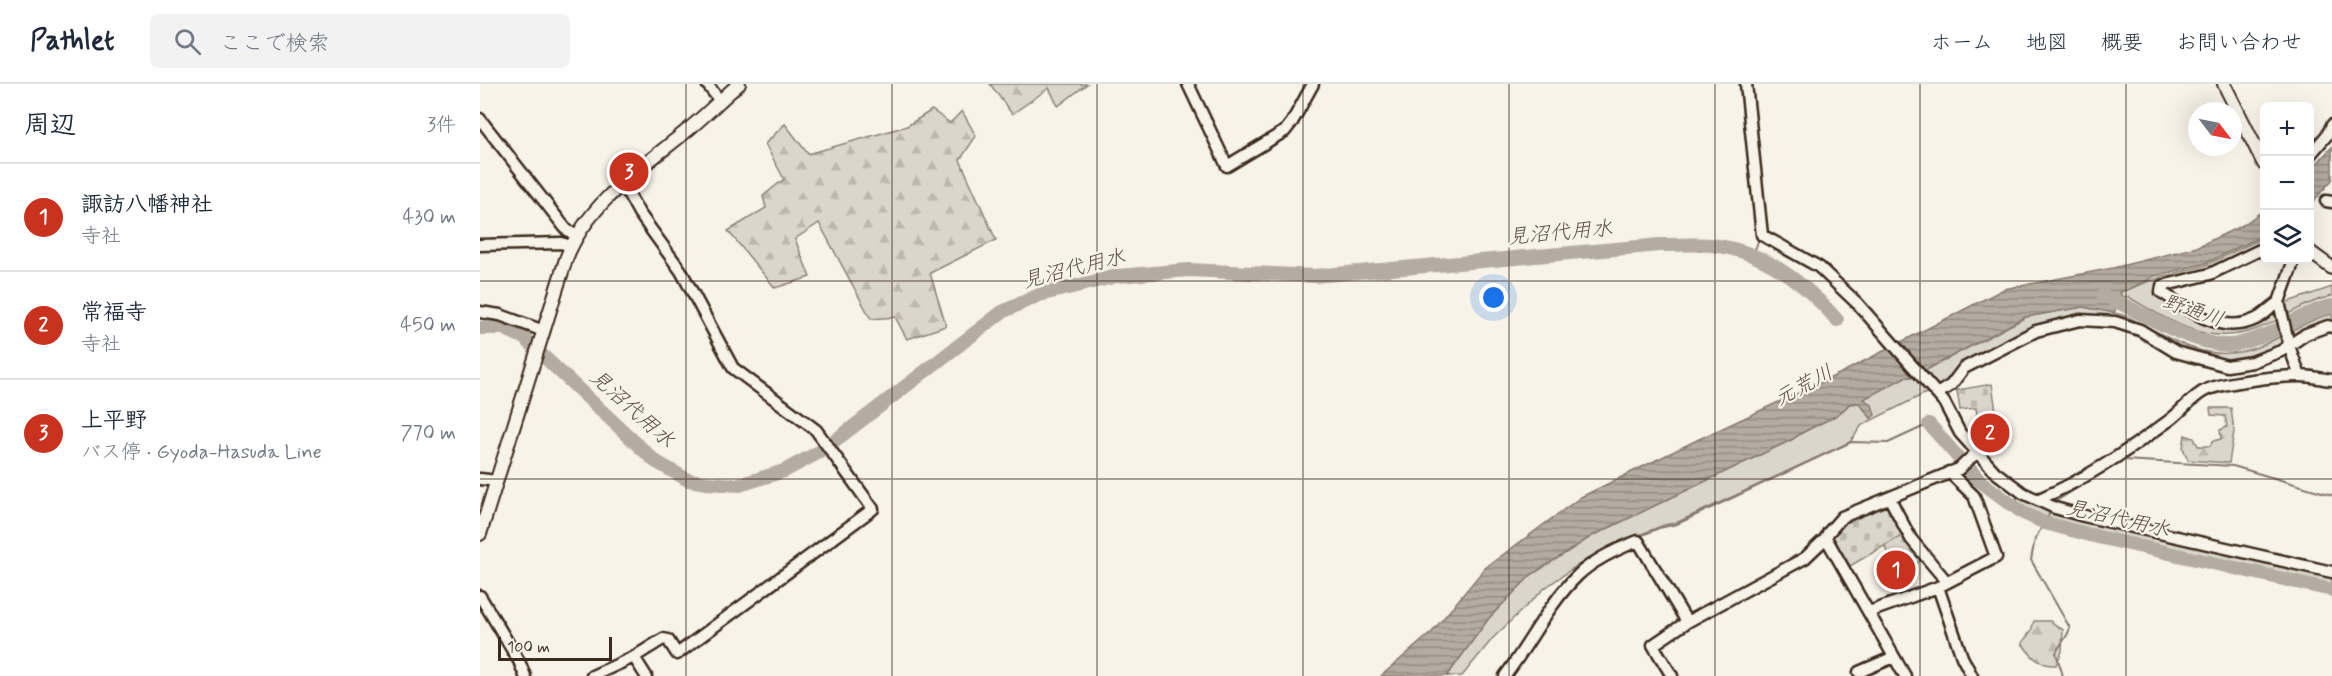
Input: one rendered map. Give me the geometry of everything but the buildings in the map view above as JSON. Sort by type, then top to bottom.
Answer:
[{"type":"main road","points":[[480,534],[573,241],[590,216],[622,184],[700,120],[739,84]]},
{"type":"main road","points":[[2224,84],[2261,156]]},
{"type":"main road","points":[[2314,255],[2332,268]]},
{"type":"street","points":[[707,84],[720,101]]},
{"type":"street","points":[[1188,84],[1227,166],[1285,131],[1292,123],[1313,84]]},
{"type":"street","points":[[1746,84],[1761,235],[1819,267],[1858,304],[1935,391],[1948,409],[1960,433],[1995,472],[2023,493],[2055,508],[2332,572]]},
{"type":"street","points":[[480,119],[573,241],[480,245]]},
{"type":"street","points":[[2314,150],[2332,125]]},
{"type":"street","points":[[592,676],[616,671],[663,639],[668,640],[677,654],[873,509],[816,430],[733,368],[681,271],[639,213],[622,184]]},
{"type":"street","points":[[2260,250],[2210,274],[2162,286],[2161,292],[2199,315],[2225,326],[2256,319],[2279,304]]},
{"type":"street","points":[[2293,264],[2279,304],[2289,345],[2300,376]]},
{"type":"street","points":[[480,312],[500,315],[543,334]]},
{"type":"street","points":[[1935,391],[1951,385],[1964,369],[2036,331],[2080,320],[2115,322],[2140,330],[2176,352],[2227,366],[2252,362],[2289,345],[2306,334],[2328,326],[2332,327]]},
{"type":"street","points":[[2039,499],[2064,489],[2109,462],[2180,413],[2205,391],[2224,384],[2300,376],[2332,380]]},
{"type":"street","points":[[1672,676],[1653,645],[1687,622],[1805,558],[1826,538],[1842,517],[1954,471],[1977,452]]},
{"type":"street","points":[[1869,612],[1943,585],[1996,557],[1974,496],[1954,471]]},
{"type":"street","points":[[480,480],[496,481]]},
{"type":"street","points":[[1890,499],[1911,539],[1943,585],[1962,657],[1972,676]]},
{"type":"street","points":[[1826,538],[1905,676]]},
{"type":"street","points":[[1505,676],[1559,596],[1579,574],[1598,560],[1638,541],[1687,622]]},
{"type":"street","points":[[480,596],[519,661],[525,676]]},
{"type":"street","points":[[634,657],[646,676]]},
{"type":"street","points":[[1859,672],[1894,657]]},
{"type":"green space","points":[[990,84],[1087,84],[1058,106],[1049,88],[1012,114]]},
{"type":"green space","points":[[932,110],[950,123],[962,111],[976,136],[960,160],[996,240],[930,273],[946,326],[907,339],[895,317],[871,319],[819,223],[795,239],[810,277],[775,288],[728,231],[766,208],[763,196],[784,179],[765,144],[785,124],[808,154],[907,126]]},
{"type":"green space","points":[[2260,239],[2260,247],[2158,290],[2222,327],[2332,287],[2332,296],[2311,303],[2257,329],[2239,334],[2222,335],[2190,329],[2128,297],[2121,296],[2120,292],[2161,277],[2206,265]]},
{"type":"green space","points":[[2083,307],[2123,315],[2181,344],[2209,352],[2239,352],[2251,349],[2308,322],[2332,314],[2332,325],[2271,354],[2220,363],[2176,350],[2118,319],[2037,329],[1955,374],[1940,386],[1862,425],[1850,442],[1678,522],[1664,525],[1604,549],[1545,588],[1493,638],[1462,676],[1447,676],[1489,618],[1531,575],[1592,536],[1793,439],[1837,415],[1849,404],[1859,403],[1871,418],[1869,404],[1863,399],[1905,377],[1912,377],[1926,370],[2026,317]]},
{"type":"green space","points":[[1992,384],[1997,418],[1978,421],[1976,408],[1960,410],[1957,390]]},
{"type":"green space","points":[[2210,408],[2231,408],[2234,431],[2229,463],[2188,460],[2183,448],[2185,435],[2194,438],[2198,446],[2210,446],[2213,441],[2221,439],[2220,430],[2227,427],[2225,416],[2211,415]]},
{"type":"green space","points":[[1972,463],[1986,479],[2014,500],[2020,497],[2065,516],[2332,578],[2332,585],[2052,521],[2031,512],[1997,492],[1969,465]]},
{"type":"green space","points":[[1887,503],[1905,534],[1850,566],[1832,535],[1843,522]]},
{"type":"green space","points":[[1902,535],[1911,542],[1921,559],[1916,565],[1904,558],[1891,555],[1885,548],[1888,540]]},
{"type":"green space","points":[[2034,621],[2050,621],[2063,630],[2062,651],[2056,665],[2040,662],[2022,643],[2031,631]]},
{"type":"shaded area","points":[[2332,147],[2332,180],[2314,200],[2314,167]]},
{"type":"shaded area","points":[[2260,213],[2260,237],[2206,263],[2155,276],[2120,292],[2121,296],[2114,313],[2083,307],[2025,317],[1926,370],[1912,377],[1905,377],[1864,399],[1872,405],[1875,415],[1871,418],[1859,403],[1849,404],[1837,415],[1793,439],[1592,536],[1531,575],[1489,618],[1447,676],[1381,676],[1432,632],[1485,568],[1581,497],[1839,374],[2004,289],[2113,268],[2197,247],[2243,225]]},
{"type":"waterway","points":[[1753,255],[1760,236]]},
{"type":"waterway","name":"見沼代用水","points":[[1314,276],[1660,245],[1711,245],[1748,253],[1781,270],[1811,293],[1837,320]]},
{"type":"waterway","name":"見沼代用水","points":[[480,328],[503,328],[523,337],[655,461],[688,480],[739,485],[784,471],[823,450],[1002,312],[1039,295],[1117,276],[1189,270],[1314,276],[1660,245],[1711,245],[1748,253],[1781,270],[1811,293],[1837,320]]},
{"type":"waterway","name":"野通川","points":[[2103,295],[2181,333],[2228,345],[2269,334],[2313,312],[2332,306]]},
{"type":"waterway","points":[[1638,537],[1659,528],[1677,524],[1851,442],[1888,443],[1929,424]]},
{"type":"waterway","name":"見沼代用水","points":[[1929,424],[1976,478],[2023,513],[2045,523],[2332,590]]},
{"type":"waterway","points":[[2056,503],[2123,460],[2233,466],[2332,495]]},
{"type":"waterway","points":[[2051,511],[2035,539],[2031,560],[2070,628],[2056,653],[2063,676]]},
{"type":"place","name":"上平野","points":[[629,172]]},
{"type":"place","name":"常福寺","points":[[1990,433]]},
{"type":"place","name":"諏訪八幡神社","points":[[1896,570]]},
{"type":"water label","name":"元荒川","points":[[1804,386]]}]
